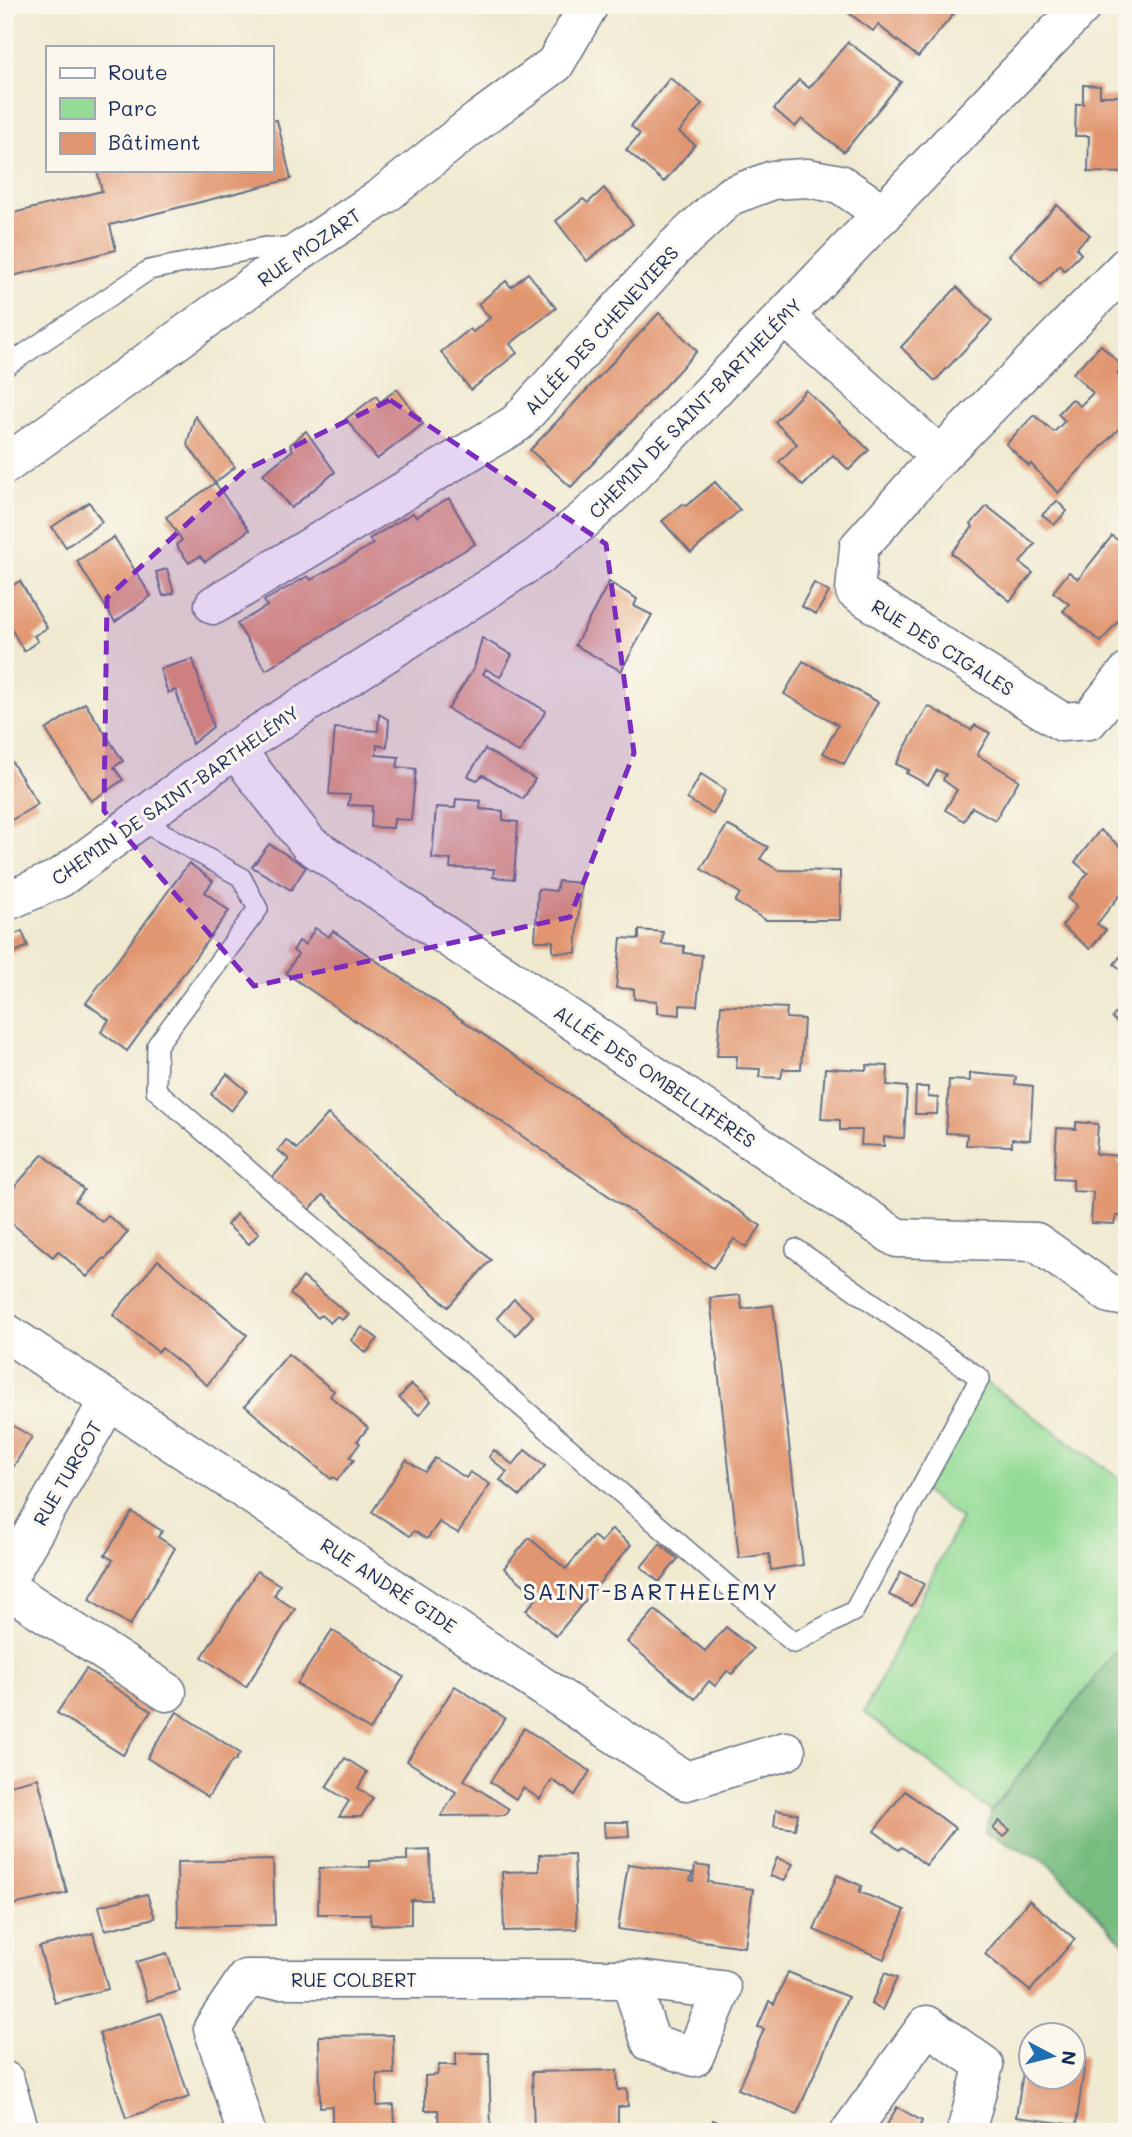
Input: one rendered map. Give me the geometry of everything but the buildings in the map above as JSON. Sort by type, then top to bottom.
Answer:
[{"type":"street","name":"RUE MOZART","points":[[5,465],[303,249],[383,196],[555,64],[589,5]]},
{"type":"street","name":"CHEMIN DE SAINT-BARTHELÉMY","points":[[5,902],[60,877],[236,749],[536,558],[574,528],[623,484],[1083,5]]},
{"type":"street","name":"ALLÉE DES CHENEVIERS","points":[[214,605],[517,423],[674,247],[730,196],[773,180],[807,178],[840,184],[884,214]]},
{"type":"street","points":[[785,317],[940,456],[1127,266]]},
{"type":"street","name":"RUE DES CIGALES","points":[[940,456],[859,547],[855,592],[1062,722],[1089,720],[1127,673]]},
{"type":"street","name":"ALLÉE DES OMBELLIFÈRES","points":[[236,749],[309,844],[897,1238],[1036,1242],[1110,1294],[1127,1297]]},
{"type":"street","name":"RUE ANDRÉ GIDE","points":[[5,1332],[686,1781],[786,1751]]},
{"type":"street","name":"RUE TURGOT","points":[[5,1584],[109,1400]]},
{"type":"street","points":[[5,1584],[167,1692]]},
{"type":"street","name":"RUE COLBERT","points":[[246,2132],[213,2028],[246,1979],[630,1979]]},
{"type":"street","points":[[850,2132],[927,2025],[984,2065],[966,2132]]},
{"type":"street","points":[[5,2081],[20,2132]]},
{"type":"lane","points":[[5,367],[149,271],[266,247],[303,249]]},
{"type":"lane","points":[[138,820],[241,877],[258,909],[157,1045],[156,1090],[794,1643],[854,1611],[980,1378],[796,1249]]},
{"type":"highlighted area","points":[[390,400],[606,544],[634,753],[570,917],[254,986],[104,811],[107,598],[245,470]]},
{"type":"green space","points":[[980,1378],[1127,1483],[1127,1637],[991,1811],[864,1712],[961,1518],[920,1489]]},
{"type":"green space","points":[[1127,1637],[1127,1947],[1046,1861],[985,1832],[992,1811]]},
{"type":"district","name":"SAINT-BARTHELEMY","points":[[651,1591]]}]
